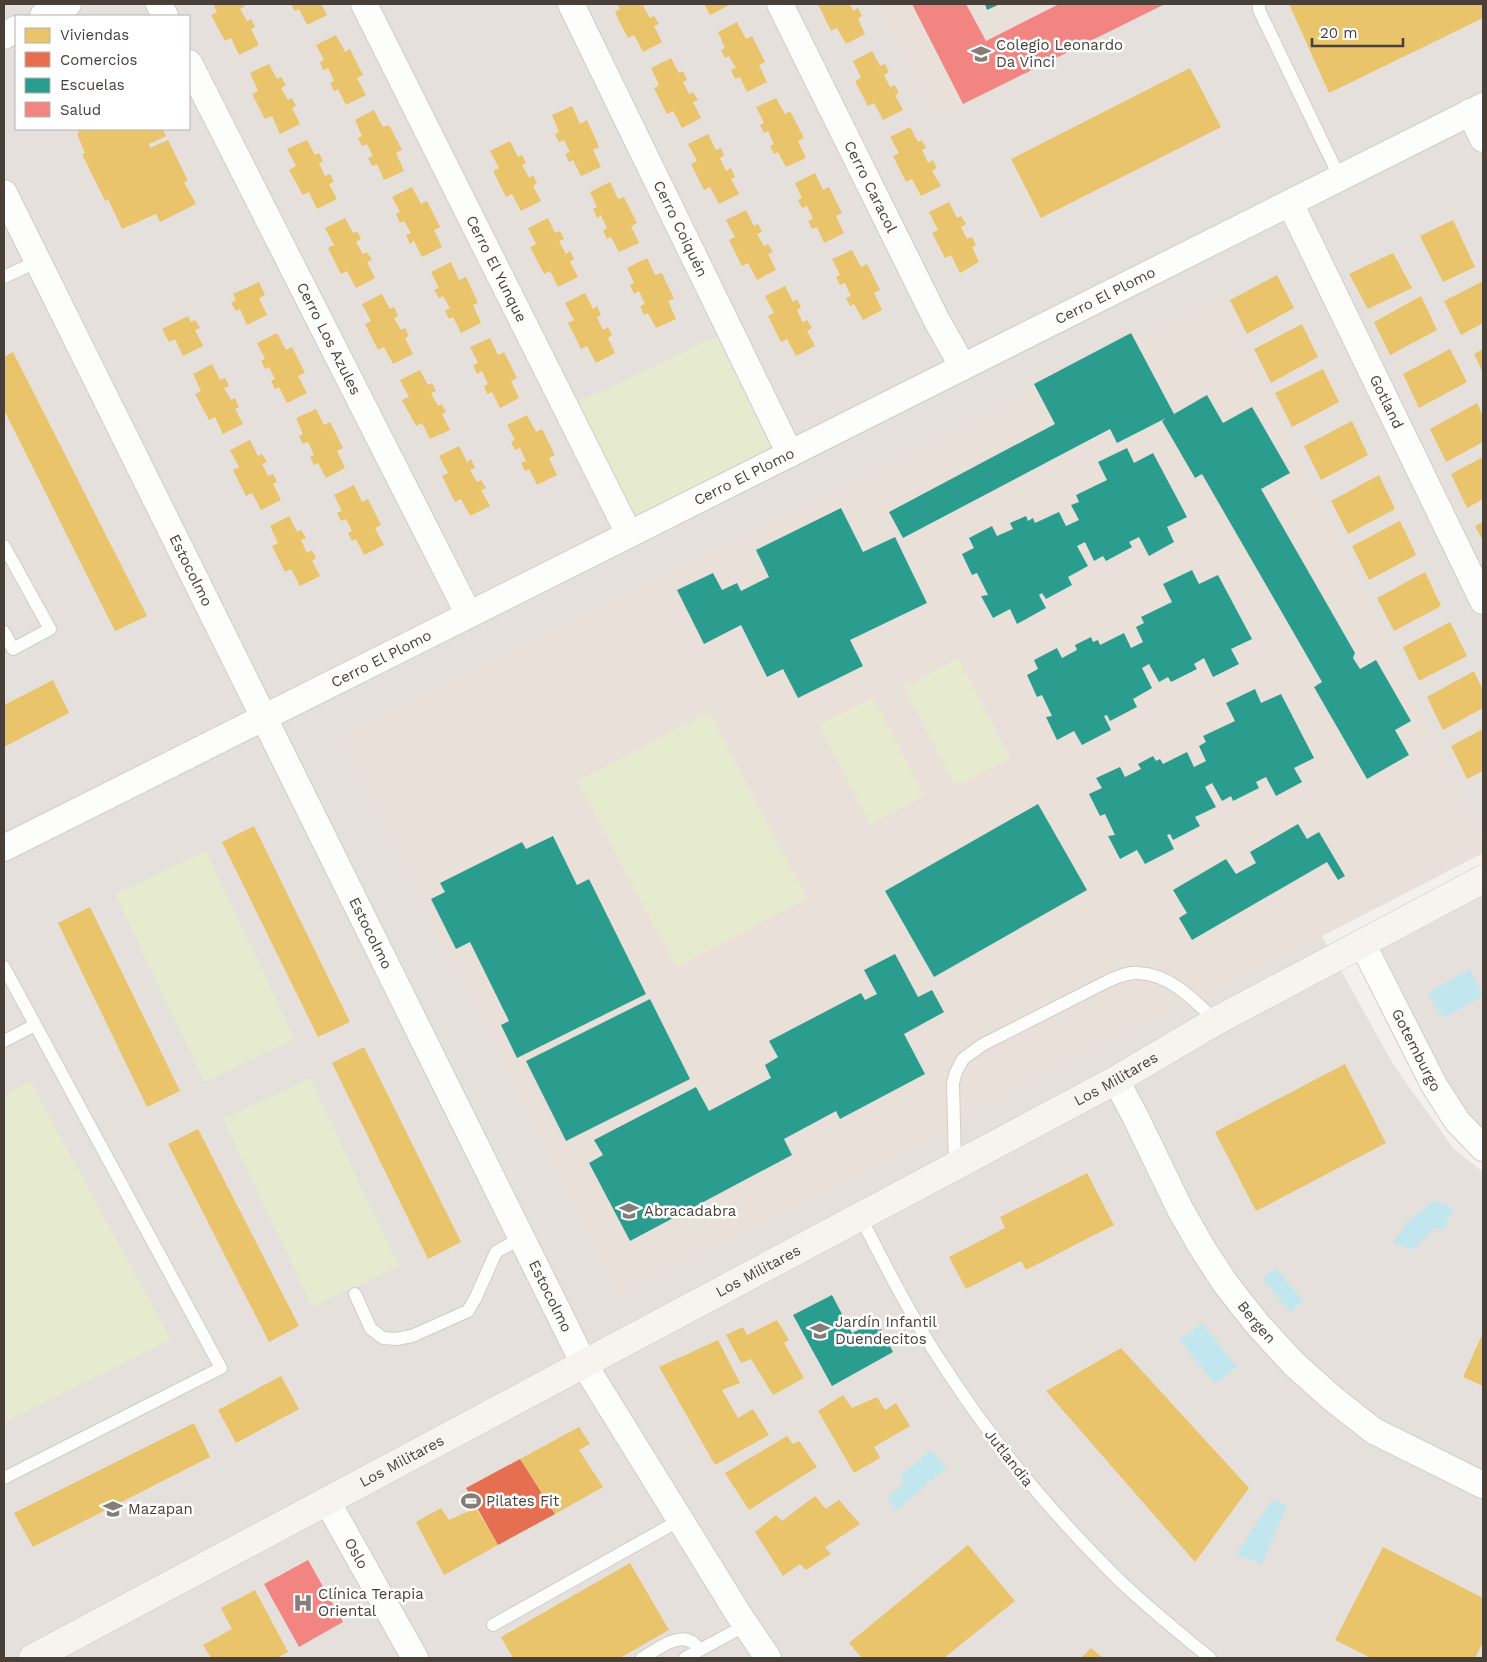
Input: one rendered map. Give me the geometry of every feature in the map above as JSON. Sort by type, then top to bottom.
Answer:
[{"type":"main road","name":"Los Militares","points":[[33,1658],[1116,1080],[1216,1020],[1483,879]]},
{"type":"street","points":[[45,15],[68,4]]},
{"type":"street","name":"Cerro El Yunque","points":[[364,4],[629,534]]},
{"type":"street","name":"Cerro Coiquén","points":[[571,4],[790,454]]},
{"type":"street","name":"Cerro Caracol","points":[[780,4],[937,321],[963,367]]},
{"type":"street","name":"Cerro Los Azules","points":[[190,65],[469,615]]},
{"type":"street","points":[[1477,109],[1483,139]]},
{"type":"street","name":"Cerro El Plomo","points":[[4,848],[1477,109]]},
{"type":"street","name":"Estocolmo","points":[[4,193],[584,1364],[768,1658]]},
{"type":"street","name":"Gotland","points":[[1290,203],[1483,602]]},
{"type":"street","name":"Gotemburgo","points":[[1362,943],[1434,1085],[1457,1121],[1483,1148]]},
{"type":"street","name":"Bergen","points":[[1116,1080],[1201,1246],[1225,1283],[1258,1325],[1294,1364],[1333,1399],[1374,1431],[1483,1485]]},
{"type":"street","name":"Oslo","points":[[327,1501],[415,1658]]},
{"type":"lane","points":[[1259,4],[1259,10],[1340,178]]},
{"type":"lane","points":[[4,277],[38,262]]},
{"type":"lane","points":[[4,546],[50,629],[8,651],[4,632]]},
{"type":"lane","points":[[4,967],[221,1368],[4,1478]]},
{"type":"lane","points":[[955,1165],[953,1083],[962,1059],[982,1045],[1108,981],[1124,974],[1138,972],[1160,978],[1184,991],[1216,1020]]},
{"type":"lane","points":[[4,1041],[35,1024]]},
{"type":"lane","name":"Jutlandia","points":[[860,1216],[907,1306],[942,1365],[981,1421],[1023,1476],[1114,1575],[1163,1620],[1210,1658]]},
{"type":"lane","points":[[355,1294],[371,1329],[383,1338],[396,1339],[412,1336],[468,1311],[476,1298],[496,1252],[521,1238]]},
{"type":"lane","points":[[493,1625],[680,1520]]},
{"type":"lane","points":[[686,1658],[746,1625]]},
{"type":"lane","points":[[642,1658],[676,1638],[684,1638],[692,1642],[700,1650]]},
{"type":"shaded area","points":[[4,4],[1483,4],[1483,839],[1317,927],[1394,1066],[1454,1149],[1483,1172],[1483,1658],[4,1658]]},
{"type":"shaded area","name":"Colegio Leonardo Da Vinci","points":[[873,4],[1165,4],[930,120]]},
{"type":"shaded area","points":[[1221,293],[1483,836],[1483,853],[618,1301],[334,737],[1034,384],[1131,333]]},
{"type":"shaded area","points":[[1483,886],[1483,1132],[1463,1112],[1382,957],[1380,947]]},
{"type":"green space","points":[[730,330],[790,454],[629,534],[566,408]]},
{"type":"green space","points":[[958,659],[1010,758],[956,786],[904,687]]},
{"type":"green space","points":[[873,698],[924,796],[871,824],[819,725]]},
{"type":"green space","points":[[709,712],[807,899],[676,967],[578,781]]},
{"type":"green space","points":[[206,851],[295,1039],[204,1082],[115,894]]},
{"type":"green space","points":[[310,1078],[399,1266],[312,1307],[223,1119]]},
{"type":"green space","points":[[30,1081],[171,1339],[4,1423],[4,1095]]},
{"type":"water","points":[[1470,969],[1483,996],[1443,1018],[1428,993]]},
{"type":"water","points":[[1433,1201],[1453,1207],[1444,1230],[1434,1228],[1413,1250],[1393,1243],[1407,1222]]},
{"type":"water","points":[[1276,1268],[1303,1301],[1290,1312],[1263,1279]]},
{"type":"water","points":[[1202,1323],[1237,1367],[1215,1384],[1180,1340]]},
{"type":"water","points":[[931,1450],[946,1468],[897,1510],[887,1498],[904,1484],[899,1477]]},
{"type":"water","points":[[1273,1499],[1287,1505],[1262,1564],[1236,1555]]},
{"type":"building: Viviendas","points":[[213,4],[243,4],[245,6],[240,9],[247,21],[251,19],[255,27],[251,29],[259,45],[239,55],[231,38],[225,41],[211,15],[217,12]]},
{"type":"building: Viviendas","points":[[291,4],[321,4],[327,15],[307,25],[299,9],[295,11]]},
{"type":"building: Viviendas","points":[[618,4],[647,4],[643,6],[650,18],[654,16],[659,24],[654,26],[662,42],[643,52],[634,35],[628,38],[621,25],[615,12],[620,9]]},
{"type":"building: Viviendas","points":[[704,4],[729,4],[729,5],[710,15]]},
{"type":"building: Viviendas","points":[[818,4],[850,4],[853,11],[858,8],[862,16],[858,19],[865,34],[846,44],[837,28],[831,31]]},
{"type":"building: Viviendas","points":[[1289,4],[1483,4],[1483,18],[1329,93]]},
{"type":"building: Viviendas","points":[[737,22],[746,39],[752,36],[765,62],[759,65],[767,82],[747,92],[740,77],[735,79],[731,70],[736,68],[729,56],[725,58],[721,50],[725,48],[718,32]]},
{"type":"building: Viviendas","points":[[336,35],[345,52],[350,49],[363,75],[357,78],[366,95],[346,105],[338,89],[334,91],[330,83],[334,81],[328,68],[323,70],[320,62],[324,60],[316,45]]},
{"type":"building: Viviendas","points":[[872,51],[880,66],[885,64],[889,72],[884,75],[890,87],[895,85],[899,93],[895,95],[903,110],[883,120],[874,103],[868,106],[855,81],[861,78],[853,61]]},
{"type":"building: Viviendas","points":[[671,58],[679,73],[683,71],[687,80],[683,82],[689,94],[693,92],[698,100],[693,102],[701,118],[682,128],[673,111],[667,114],[654,88],[659,85],[651,68]]},
{"type":"building: Viviendas","points":[[269,64],[277,79],[281,77],[286,85],[281,88],[288,100],[292,98],[296,106],[292,108],[300,124],[280,134],[272,116],[265,119],[252,94],[258,91],[250,73]]},
{"type":"building: Viviendas","points":[[1190,68],[1221,127],[1041,218],[1011,159]]},
{"type":"building: Viviendas","points":[[776,98],[785,114],[790,111],[804,138],[798,141],[806,158],[786,167],[778,152],[774,154],[770,146],[774,144],[768,131],[764,133],[760,125],[764,123],[756,107]]},
{"type":"building: Viviendas","points":[[572,106],[580,124],[587,120],[599,147],[593,150],[601,167],[581,176],[573,160],[569,162],[565,154],[570,152],[564,140],[559,142],[555,134],[559,132],[552,115]]},
{"type":"building: Viviendas","points":[[374,110],[383,127],[389,125],[402,150],[396,153],[404,171],[384,180],[377,164],[372,166],[368,158],[373,156],[367,144],[362,146],[358,138],[362,136],[355,120]]},
{"type":"building: Viviendas","points":[[910,127],[918,142],[922,140],[926,148],[922,150],[928,163],[933,160],[937,168],[932,171],[941,186],[921,196],[912,179],[906,182],[893,156],[899,153],[890,137]]},
{"type":"building: Viviendas","points":[[78,130],[163,130],[166,136],[149,144],[150,148],[168,140],[188,181],[184,182],[196,204],[160,222],[156,214],[122,229],[108,199],[105,201],[82,154],[85,153],[77,134],[79,133]]},
{"type":"building: Viviendas","points":[[708,134],[716,150],[721,148],[724,156],[720,158],[726,171],[731,168],[735,177],[731,179],[739,194],[719,204],[710,187],[704,190],[691,164],[697,161],[688,144]]},
{"type":"building: Viviendas","points":[[307,140],[315,155],[319,153],[323,161],[319,163],[325,176],[330,174],[334,182],[329,184],[337,199],[317,209],[309,192],[303,195],[289,170],[296,166],[287,149]]},
{"type":"building: Viviendas","points":[[510,141],[518,157],[522,155],[526,163],[522,165],[529,178],[533,175],[537,183],[533,186],[541,201],[521,211],[512,194],[506,197],[493,171],[499,168],[490,151]]},
{"type":"building: Viviendas","points":[[815,173],[823,190],[829,187],[842,213],[836,216],[844,233],[824,243],[817,227],[812,229],[808,221],[813,219],[807,206],[802,208],[798,200],[802,198],[795,183]]},
{"type":"building: Viviendas","points":[[610,182],[618,199],[624,197],[637,223],[631,226],[639,243],[619,252],[611,237],[607,239],[603,231],[607,228],[601,215],[597,218],[593,209],[597,207],[590,192]]},
{"type":"building: Viviendas","points":[[412,187],[421,204],[427,201],[440,227],[434,230],[442,247],[422,257],[414,241],[410,244],[406,235],[411,233],[404,221],[400,223],[396,214],[400,212],[392,197]]},
{"type":"building: Viviendas","points":[[949,202],[957,218],[961,216],[966,224],[961,227],[967,239],[972,237],[976,245],[972,247],[979,262],[960,273],[951,255],[945,258],[932,233],[938,230],[929,212]]},
{"type":"building: Viviendas","points":[[746,210],[754,226],[758,224],[762,232],[757,234],[764,246],[768,244],[773,252],[768,254],[776,270],[757,280],[748,263],[742,266],[729,240],[735,237],[726,220]]},
{"type":"building: Viviendas","points":[[345,218],[353,233],[357,231],[361,239],[356,242],[363,254],[367,252],[372,260],[367,262],[375,278],[356,288],[347,271],[341,274],[328,248],[334,245],[325,228]]},
{"type":"building: Viviendas","points":[[548,218],[555,233],[560,231],[564,239],[559,241],[566,254],[570,251],[574,259],[570,262],[578,277],[558,287],[550,271],[544,274],[530,247],[536,244],[528,228]]},
{"type":"building: Viviendas","points":[[1453,220],[1475,267],[1443,282],[1420,236]]},
{"type":"building: Viviendas","points":[[852,250],[861,267],[867,264],[880,290],[874,293],[882,310],[863,320],[854,304],[850,306],[846,298],[851,296],[845,283],[840,285],[836,277],[840,275],[832,259]]},
{"type":"building: Viviendas","points":[[1393,253],[1412,288],[1368,309],[1349,274]]},
{"type":"building: Viviendas","points":[[647,258],[655,275],[662,273],[674,299],[668,301],[676,319],[656,328],[648,313],[644,315],[640,306],[645,304],[639,291],[634,294],[630,285],[634,283],[627,268]]},
{"type":"building: Viviendas","points":[[451,262],[459,280],[466,277],[478,303],[473,305],[481,323],[461,333],[453,317],[449,319],[445,311],[450,308],[443,296],[439,298],[434,290],[439,288],[431,272]]},
{"type":"building: Viviendas","points":[[1277,275],[1294,308],[1247,334],[1230,300]]},
{"type":"building: Viviendas","points":[[1483,281],[1483,323],[1461,335],[1444,301]]},
{"type":"building: Viviendas","points":[[259,282],[265,295],[259,298],[267,315],[247,325],[240,309],[236,311],[231,303],[236,300],[233,294]]},
{"type":"building: Viviendas","points":[[785,286],[793,302],[797,299],[801,307],[797,310],[803,323],[807,320],[812,328],[807,331],[815,346],[796,356],[787,339],[781,342],[768,316],[774,313],[765,296]]},
{"type":"building: Viviendas","points":[[585,293],[593,309],[597,306],[601,315],[597,317],[603,330],[608,327],[612,335],[608,338],[615,353],[596,363],[587,346],[581,349],[568,323],[574,320],[565,303]]},
{"type":"building: Viviendas","points":[[382,294],[390,309],[394,307],[398,316],[394,318],[401,330],[405,328],[409,336],[405,338],[413,354],[393,364],[384,347],[378,350],[365,324],[371,321],[362,304]]},
{"type":"building: Viviendas","points":[[1421,296],[1437,330],[1390,355],[1374,322]]},
{"type":"building: Viviendas","points":[[188,316],[191,322],[195,320],[200,328],[195,330],[203,346],[183,356],[175,339],[169,342],[162,329]]},
{"type":"building: Viviendas","points":[[1302,324],[1318,357],[1271,383],[1254,349]]},
{"type":"building: Viviendas","points":[[277,333],[286,350],[292,347],[305,373],[298,376],[307,393],[287,403],[279,387],[275,389],[271,381],[275,379],[269,367],[265,369],[261,361],[265,359],[257,343]]},
{"type":"building: Viviendas","points":[[490,338],[498,355],[504,352],[517,378],[511,381],[519,398],[500,408],[492,392],[487,394],[484,386],[488,384],[482,371],[477,374],[473,365],[478,363],[470,347]]},
{"type":"building: Viviendas","points":[[1450,349],[1467,382],[1419,408],[1403,374]]},
{"type":"building: Viviendas","points":[[1483,349],[1483,373],[1474,354]]},
{"type":"building: Viviendas","points":[[13,352],[147,616],[115,631],[4,410],[4,357]]},
{"type":"building: Viviendas","points":[[212,364],[220,380],[225,378],[229,386],[224,388],[231,400],[235,398],[239,407],[235,409],[243,424],[223,434],[215,417],[209,420],[195,394],[201,391],[193,374]]},
{"type":"building: Viviendas","points":[[1323,369],[1339,402],[1292,427],[1275,393]]},
{"type":"building: Viviendas","points":[[420,370],[428,385],[432,383],[436,391],[431,393],[438,406],[442,404],[446,412],[442,414],[450,430],[430,439],[422,423],[416,426],[402,400],[409,397],[400,380]]},
{"type":"building: Viviendas","points":[[1477,403],[1483,416],[1483,442],[1446,462],[1430,429]]},
{"type":"building: Viviendas","points":[[316,409],[324,425],[330,422],[343,448],[337,451],[345,468],[326,478],[318,463],[314,465],[310,457],[314,455],[308,442],[303,444],[299,436],[303,434],[296,418]]},
{"type":"building: Viviendas","points":[[527,415],[536,432],[542,429],[555,455],[549,458],[557,475],[537,485],[529,469],[525,471],[521,463],[526,461],[520,448],[515,450],[511,442],[515,440],[507,425]]},
{"type":"building: Viviendas","points":[[1352,421],[1368,455],[1321,480],[1304,446]]},
{"type":"building: Viviendas","points":[[250,440],[258,456],[262,454],[267,462],[262,464],[268,476],[273,474],[277,482],[273,484],[281,500],[261,510],[252,493],[246,496],[233,470],[239,467],[230,450]]},
{"type":"building: Viviendas","points":[[459,446],[467,462],[471,459],[475,468],[470,470],[477,482],[481,480],[486,488],[481,490],[490,506],[470,516],[461,499],[455,502],[442,476],[448,473],[439,456]]},
{"type":"building: Viviendas","points":[[1483,457],[1483,499],[1467,508],[1451,474]]},
{"type":"building: Viviendas","points":[[1379,475],[1395,509],[1348,534],[1331,501]]},
{"type":"building: Viviendas","points":[[354,485],[362,502],[368,499],[381,525],[375,528],[384,545],[364,555],[356,539],[352,541],[348,533],[352,531],[346,519],[341,521],[337,513],[342,511],[334,495]]},
{"type":"building: Viviendas","points":[[289,516],[297,532],[301,530],[306,538],[301,540],[307,553],[312,550],[316,558],[312,561],[320,576],[300,586],[291,569],[285,572],[272,546],[278,543],[270,526]]},
{"type":"building: Viviendas","points":[[1400,521],[1416,555],[1369,580],[1352,546]]},
{"type":"building: Viviendas","points":[[1483,522],[1483,541],[1475,526]]},
{"type":"building: Viviendas","points":[[1425,572],[1441,606],[1394,631],[1377,598]]},
{"type":"building: Viviendas","points":[[1450,622],[1467,656],[1419,681],[1403,647]]},
{"type":"building: Viviendas","points":[[1474,671],[1483,690],[1483,708],[1443,730],[1427,697]]},
{"type":"building: Viviendas","points":[[53,680],[69,713],[4,747],[4,705]]},
{"type":"building: Viviendas","points":[[1483,729],[1483,771],[1467,779],[1451,746]]},
{"type":"building: Viviendas","points":[[254,826],[350,1022],[318,1037],[222,842]]},
{"type":"building: Viviendas","points":[[90,907],[180,1091],[147,1107],[58,923]]},
{"type":"building: Viviendas","points":[[364,1047],[461,1242],[428,1259],[332,1063]]},
{"type":"building: Viviendas","points":[[1345,1064],[1386,1143],[1256,1211],[1215,1132]]},
{"type":"building: Viviendas","points":[[198,1129],[299,1326],[269,1342],[168,1144]]},
{"type":"building: Viviendas","points":[[1087,1173],[1114,1225],[1026,1270],[1021,1261],[966,1289],[949,1257],[1005,1228],[1000,1217]]},
{"type":"building: Viviendas","points":[[777,1320],[789,1340],[784,1343],[804,1378],[773,1395],[751,1359],[741,1363],[726,1335],[743,1327],[747,1335]]},
{"type":"building: Viviendas","points":[[1483,1333],[1483,1386],[1463,1377]]},
{"type":"building: Viviendas","points":[[718,1340],[740,1383],[722,1390],[738,1418],[753,1409],[769,1435],[715,1465],[659,1367]]},
{"type":"building: Viviendas","points":[[1121,1348],[1249,1488],[1195,1562],[1046,1391]]},
{"type":"building: Viviendas","points":[[281,1376],[299,1409],[236,1443],[218,1410]]},
{"type":"building: Viviendas","points":[[843,1395],[852,1408],[877,1397],[885,1410],[896,1403],[910,1426],[874,1447],[880,1458],[854,1473],[818,1411]]},
{"type":"building: Viviendas","points":[[194,1423],[210,1457],[33,1547],[14,1513]]},
{"type":"building: Viviendas","points":[[579,1427],[590,1444],[579,1450],[603,1487],[555,1514],[520,1459]]},
{"type":"building: Viviendas","points":[[787,1436],[793,1444],[799,1441],[817,1467],[749,1510],[725,1473]]},
{"type":"building: Viviendas","points":[[815,1496],[826,1509],[839,1500],[860,1524],[825,1547],[831,1554],[806,1570],[800,1564],[783,1576],[755,1532],[776,1515],[782,1521]]},
{"type":"building: Viviendas","points":[[441,1508],[449,1520],[476,1508],[498,1545],[444,1575],[416,1522]]},
{"type":"building: Viviendas","points":[[968,1545],[1015,1601],[944,1658],[862,1658],[849,1643]]},
{"type":"building: Viviendas","points":[[1383,1547],[1483,1598],[1483,1642],[1475,1658],[1371,1658],[1335,1640]]},
{"type":"building: Viviendas","points":[[630,1563],[669,1630],[620,1658],[513,1658],[501,1637]]},
{"type":"building: Viviendas","points":[[255,1590],[288,1652],[277,1658],[211,1658],[203,1645],[232,1629],[221,1608]]},
{"type":"building: Viviendas","points":[[1091,1648],[1103,1658],[1081,1658]]},
{"type":"building: Comercios","points":[[520,1459],[555,1514],[498,1545],[466,1488]]},
{"type":"building: Escuelas","points":[[985,4],[1000,4],[987,10]]},
{"type":"building: Escuelas","points":[[1131,333],[1174,414],[1207,395],[1223,423],[1252,407],[1290,473],[1261,489],[1355,653],[1353,658],[1360,669],[1376,660],[1411,721],[1395,730],[1409,755],[1367,779],[1314,687],[1322,682],[1202,474],[1195,478],[1162,421],[1166,418],[1117,443],[1110,429],[903,538],[889,512],[1055,424],[1034,384]]},
{"type":"building: Escuelas","points":[[1127,448],[1134,463],[1153,453],[1187,517],[1167,527],[1174,542],[1149,556],[1139,537],[1129,542],[1132,547],[1106,561],[1103,556],[1094,561],[1085,542],[1077,546],[1088,566],[1068,577],[1072,585],[1046,599],[1042,593],[1039,595],[1046,608],[1017,624],[1010,609],[993,618],[981,596],[988,595],[977,573],[972,575],[962,554],[974,548],[969,538],[992,526],[997,536],[1013,529],[1010,523],[1026,516],[1028,521],[1033,518],[1035,523],[1059,512],[1066,526],[1079,520],[1071,505],[1079,502],[1076,495],[1107,480],[1098,462]]},
{"type":"building: Escuelas","points":[[841,508],[863,552],[895,537],[927,603],[850,640],[863,666],[798,698],[783,669],[767,677],[741,625],[704,644],[677,590],[713,573],[722,590],[737,583],[741,591],[769,577],[756,550]]},
{"type":"building: Escuelas","points":[[1192,570],[1199,584],[1218,575],[1252,639],[1231,649],[1239,664],[1213,677],[1204,658],[1194,664],[1197,669],[1171,682],[1168,677],[1159,682],[1149,664],[1142,668],[1152,688],[1133,699],[1137,707],[1110,721],[1107,715],[1104,716],[1111,730],[1082,745],[1074,731],[1057,740],[1046,717],[1052,716],[1042,695],[1037,697],[1027,675],[1038,669],[1034,660],[1057,648],[1062,658],[1077,650],[1075,645],[1091,637],[1093,642],[1098,640],[1100,645],[1124,633],[1131,648],[1143,642],[1136,627],[1144,623],[1141,617],[1172,602],[1163,584]]},
{"type":"building: Escuelas","points":[[1255,689],[1261,703],[1281,694],[1314,758],[1294,768],[1302,782],[1276,796],[1266,777],[1256,782],[1259,788],[1233,801],[1231,796],[1222,801],[1212,783],[1205,787],[1216,807],[1195,817],[1200,826],[1173,840],[1170,834],[1167,835],[1174,849],[1145,864],[1137,850],[1120,859],[1108,836],[1115,835],[1105,814],[1100,816],[1089,794],[1102,788],[1096,778],[1120,767],[1125,777],[1141,769],[1138,764],[1153,756],[1156,761],[1160,759],[1163,764],[1187,752],[1194,767],[1206,761],[1199,746],[1206,742],[1203,736],[1235,721],[1226,703]]},
{"type":"building: Escuelas","points":[[1038,804],[1087,890],[934,977],[885,891]]},
{"type":"building: Escuelas","points":[[1298,824],[1307,839],[1319,832],[1345,876],[1338,880],[1327,862],[1192,940],[1179,918],[1187,913],[1173,890],[1226,859],[1236,874],[1256,863],[1250,852]]},
{"type":"building: Escuelas","points":[[553,836],[577,885],[589,879],[646,994],[517,1058],[501,1025],[509,1021],[470,942],[456,949],[431,899],[445,892],[440,883],[522,842],[526,849]]},
{"type":"building: Escuelas","points":[[895,954],[918,997],[932,990],[944,1012],[904,1034],[925,1074],[840,1119],[836,1111],[784,1139],[792,1155],[630,1241],[589,1163],[603,1155],[594,1140],[696,1087],[709,1111],[771,1078],[765,1065],[778,1057],[769,1041],[861,993],[865,1000],[877,994],[864,970]]},
{"type":"building: Escuelas","points":[[650,999],[690,1079],[566,1141],[526,1061]]},
{"type":"building: Escuelas","points":[[832,1295],[852,1333],[877,1321],[893,1352],[832,1386],[793,1315]]},
{"type":"building: Salud","name":"Colegio Leonardo Da Vinci","points":[[912,4],[966,4],[986,41],[1059,4],[1165,4],[963,104]]},
{"type":"building: Salud","name":"Clínica Terapia Oriental","points":[[308,1560],[343,1622],[299,1647],[264,1584]]},
{"type":"place","name":"Colegio Leonardo Da Vinci","points":[[981,54]]},
{"type":"place","name":"Abracadabra","points":[[629,1211]]},
{"type":"place","name":"Jardín Infantil Duendecitos","points":[[820,1331]]},
{"type":"place","name":"Pilates Fit","points":[[471,1501]]},
{"type":"place","name":"Mazapan","points":[[113,1509]]},
{"type":"place","name":"Clínica Terapia Oriental","points":[[303,1603]]}]
